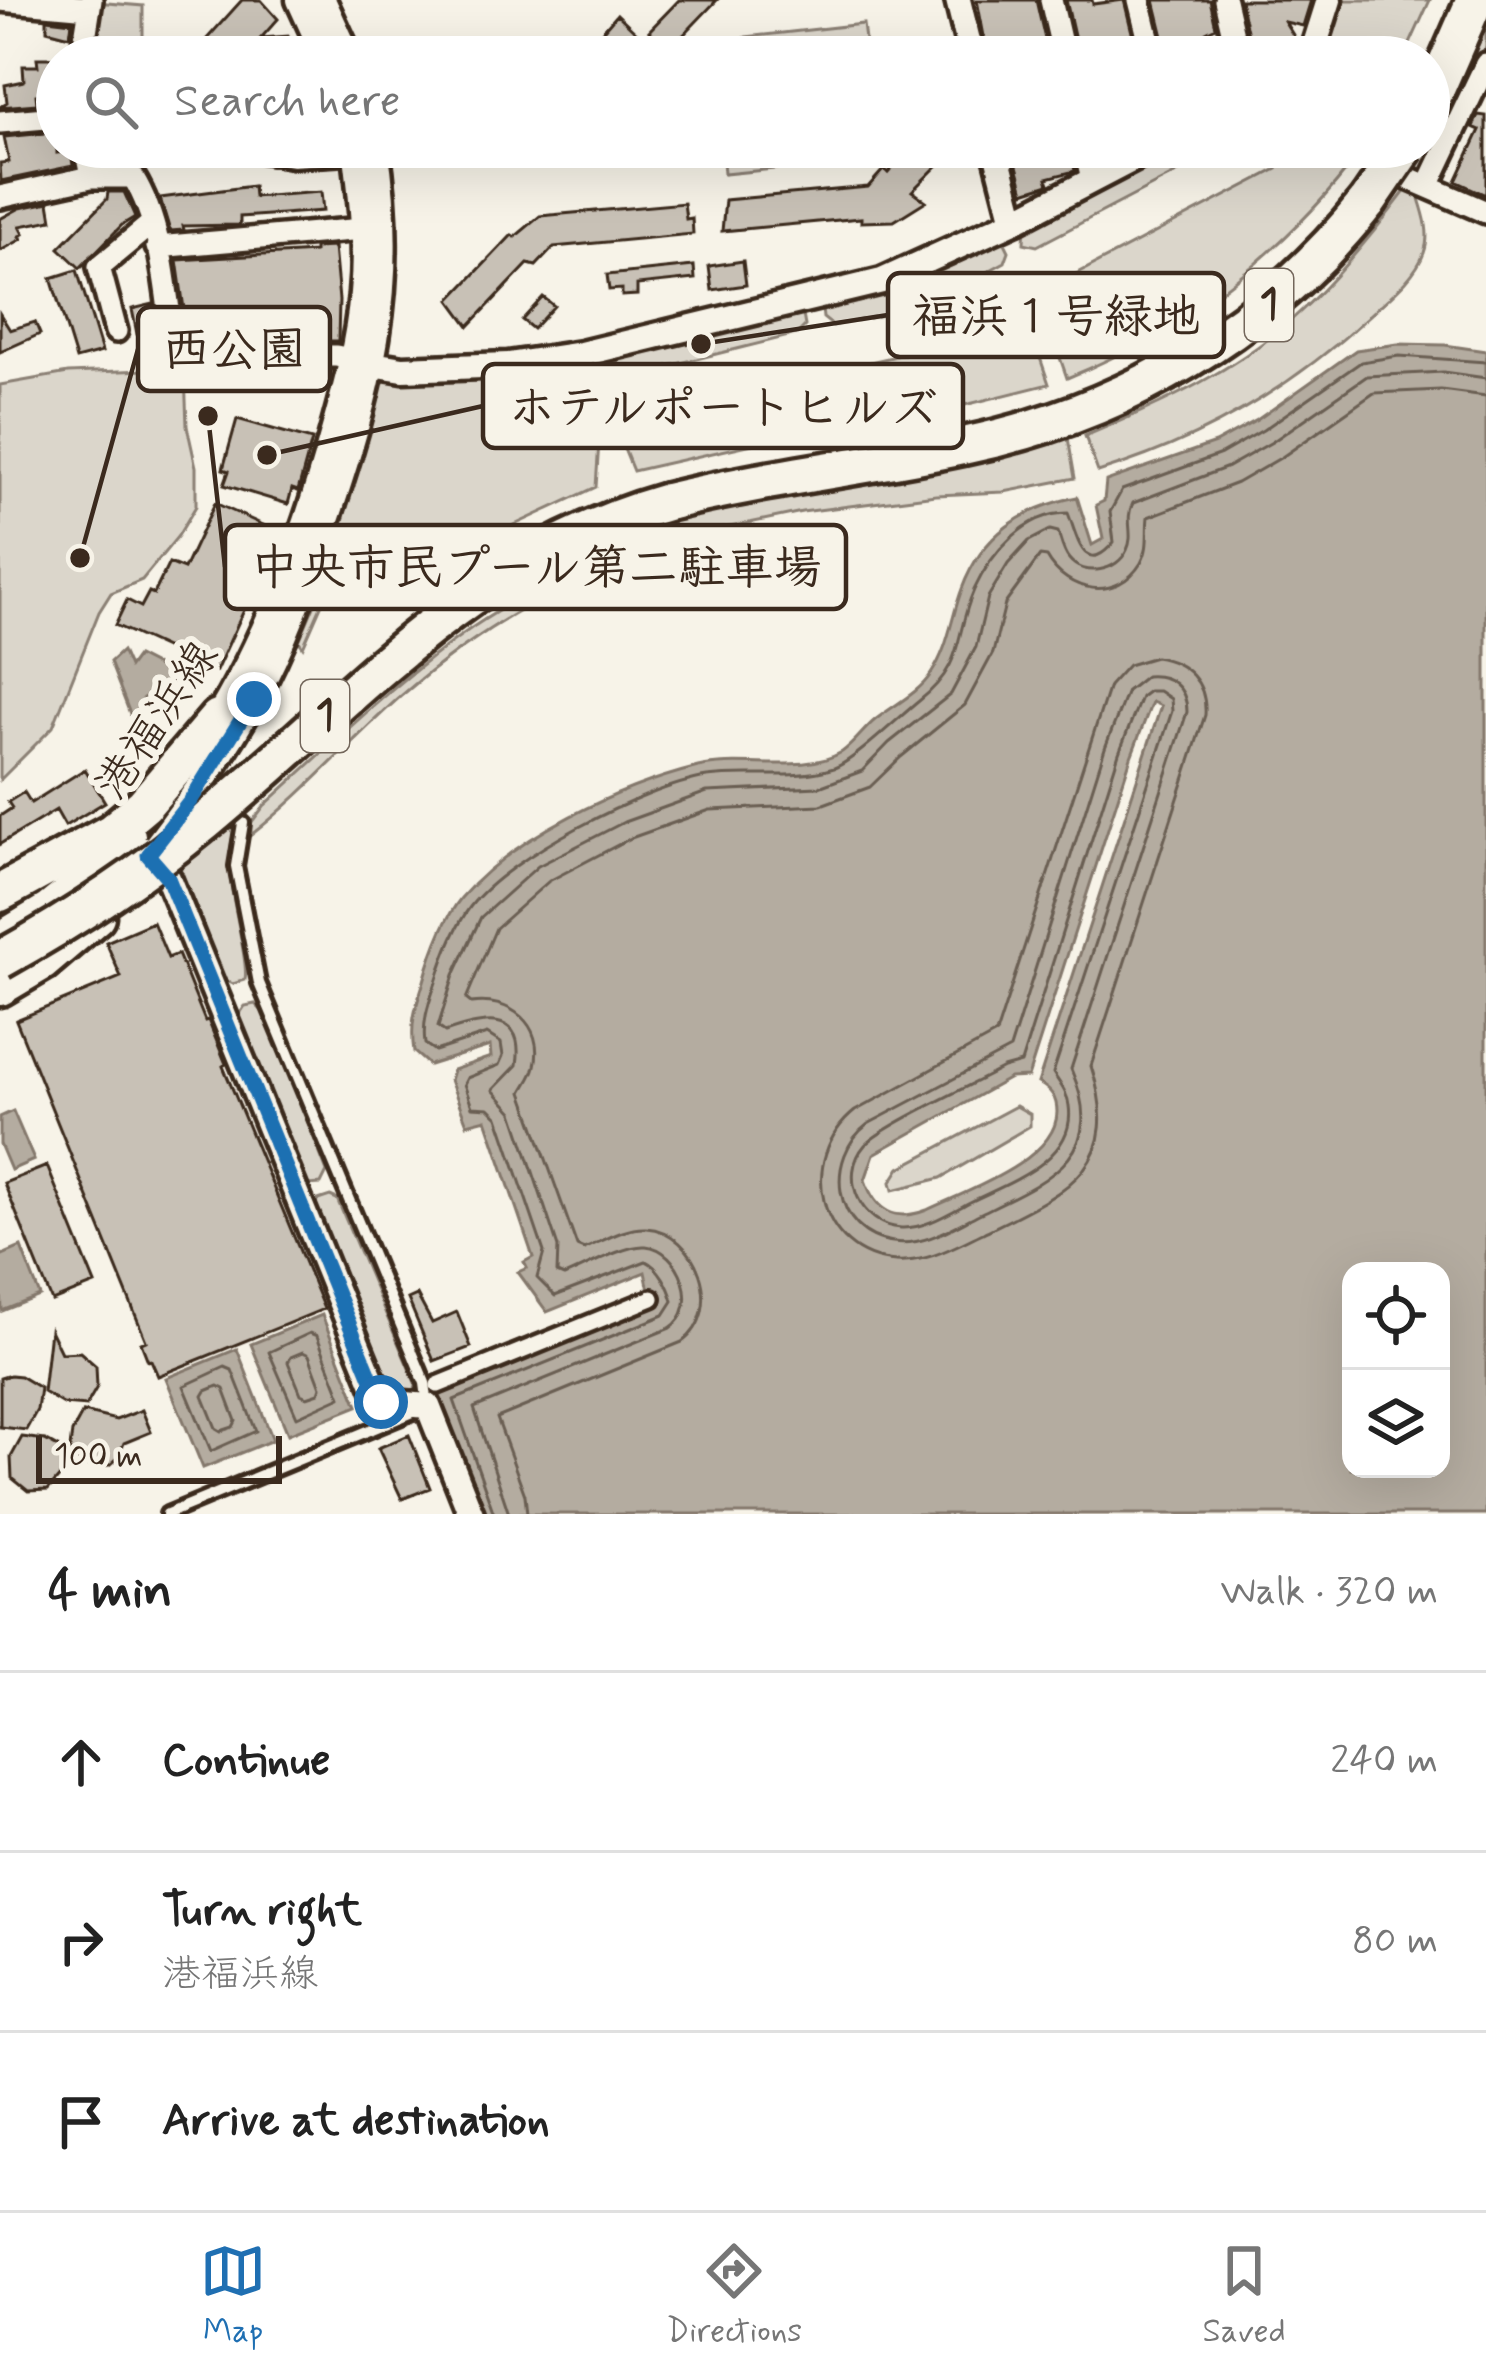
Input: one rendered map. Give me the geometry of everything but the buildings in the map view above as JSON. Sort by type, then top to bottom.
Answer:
[{"type":"highway","points":[[1437,36],[1452,0]]},
{"type":"highway","points":[[1450,57],[1475,0]]},
{"type":"highway","points":[[1360,195],[1372,168]]},
{"type":"highway","points":[[1360,195],[1385,168]]},
{"type":"highway","name":"1","points":[[0,958],[104,896],[204,823],[385,661],[486,583],[664,492],[765,480],[965,434],[1059,419],[1142,374],[1251,291],[1360,195]]},
{"type":"highway","points":[[0,935],[94,878],[190,806],[371,646],[475,565],[564,518],[664,492]]},
{"type":"highway","points":[[0,893],[112,832],[160,788],[218,718]]},
{"type":"highway","points":[[0,904],[138,859]]},
{"type":"highway","points":[[0,987],[42,962],[138,859]]},
{"type":"street","points":[[0,0],[90,4],[85,36]]},
{"type":"street","points":[[299,0],[316,36]]},
{"type":"street","points":[[323,0],[339,36]]},
{"type":"street","points":[[958,0],[967,36]]},
{"type":"street","points":[[1051,0],[1059,36]]},
{"type":"street","points":[[1139,0],[1148,36]]},
{"type":"street","points":[[1225,0],[1233,36]]},
{"type":"street","points":[[1317,36],[1328,0]]},
{"type":"street","points":[[1450,140],[1486,64]]},
{"type":"street","points":[[0,122],[36,119]]},
{"type":"street","points":[[89,168],[91,177]]},
{"type":"street","name":"港福浜線","points":[[0,935],[138,859],[261,640],[292,566],[362,363],[363,168]]},
{"type":"street","name":"港福浜線","points":[[0,958],[59,922],[138,859],[191,800],[279,647],[317,552],[362,363],[386,227],[368,168]]},
{"type":"street","points":[[1000,168],[1014,221]]},
{"type":"street","points":[[1090,168],[1093,180]]},
{"type":"street","points":[[0,197],[91,177],[133,177],[144,194],[152,223],[176,355],[508,365],[581,354],[882,281],[1116,168]]},
{"type":"street","points":[[1395,168],[1486,212]]},
{"type":"street","points":[[1428,186],[1437,168]]},
{"type":"street","points":[[116,331],[99,267],[152,223]]},
{"type":"street","points":[[157,247],[363,230]]},
{"type":"street","points":[[138,859],[168,878],[381,1402],[433,1396],[652,1298]]},
{"type":"street","points":[[433,1396],[471,1514]]},
{"type":"lane","points":[[133,177],[135,168]]},
{"type":"lane","points":[[167,1514],[433,1396],[259,983],[236,866],[243,823]]},
{"type":"shaded area","points":[[1338,0],[1430,0],[1414,36],[1329,36]]},
{"type":"shaded area","points":[[95,2],[143,6],[143,36],[89,36]]},
{"type":"shaded area","points":[[1486,8],[1486,47],[1450,124],[1450,96]]},
{"type":"shaded area","points":[[863,24],[864,36],[755,36]]},
{"type":"shaded area","points":[[724,168],[785,168],[724,174]]},
{"type":"shaded area","points":[[1133,168],[1186,168],[1037,246],[1024,243],[1025,225]]},
{"type":"shaded area","points":[[1348,168],[1299,224],[1228,285],[1151,337],[1067,378],[1038,294],[1277,169]]},
{"type":"shaded area","points":[[1409,186],[1416,189],[1423,213],[1426,245],[1414,271],[1392,295],[1308,367],[1242,410],[1173,445],[1098,472],[1085,436],[1198,384],[1277,332],[1315,298]]},
{"type":"shaded area","points":[[996,240],[1009,251],[1005,262],[924,306],[833,326],[823,318],[822,309],[831,301],[934,273]]},
{"type":"shaded area","points":[[1017,290],[1049,384],[917,417],[881,415],[633,471],[613,422],[939,346],[1004,314],[999,302]]},
{"type":"shaded area","points":[[797,311],[805,326],[797,334],[600,383],[595,362]]},
{"type":"shaded area","points":[[565,363],[574,370],[599,442],[596,487],[508,528],[392,605],[387,592],[355,576],[368,551],[353,556],[338,544],[339,536],[379,387],[387,377]]},
{"type":"shaded area","points":[[146,370],[185,374],[196,506],[142,580],[111,593],[53,727],[0,780],[0,385],[68,373]]},
{"type":"shaded area","points":[[1068,438],[1075,478],[1004,492],[936,495],[802,512],[662,541],[647,522],[774,493],[888,481],[911,471],[974,463]]},
{"type":"shaded area","points":[[631,532],[470,621],[248,806],[418,647],[549,563]]},
{"type":"shaded area","points":[[636,541],[640,553],[514,614],[428,673],[251,835],[251,823],[264,806],[445,647],[532,591]]},
{"type":"shaded area","points":[[330,583],[349,591],[346,597],[328,590],[303,647],[299,641],[322,587]]},
{"type":"shaded area","points":[[238,811],[229,867],[246,971],[245,980],[233,984],[225,980],[174,863]]},
{"type":"shaded area","points":[[255,1004],[267,1016],[327,1172],[321,1184],[307,1185],[237,1018],[245,1006]]},
{"type":"shaded area","points":[[1016,1106],[1030,1114],[1030,1126],[941,1178],[893,1190],[891,1182],[900,1168]]},
{"type":"shaded area","points":[[330,1196],[337,1199],[416,1385],[414,1393],[394,1384],[381,1366],[314,1206]]},
{"type":"water","points":[[1398,344],[1486,351],[1486,1514],[484,1514],[435,1394],[661,1302],[656,1289],[649,1290],[645,1272],[547,1312],[518,1272],[533,1257],[486,1119],[467,1124],[450,1080],[453,1070],[491,1057],[490,1046],[429,1065],[414,1052],[418,1000],[439,938],[461,898],[483,875],[539,834],[635,787],[715,764],[791,764],[842,752],[931,674],[970,570],[1007,527],[1039,508],[1077,497],[1092,545],[1103,539],[1096,505],[1104,501],[1106,481],[1215,443],[1257,420],[1356,350]],"holes":[[[1152,702],[1161,706],[1038,1083],[1056,1102],[1053,1129],[1026,1159],[984,1184],[927,1210],[905,1215],[888,1212],[865,1180],[874,1154],[1010,1078],[1028,1077],[1131,757]]]},
{"type":"water","points":[[122,651],[129,667],[137,656],[176,676],[177,681],[143,698],[153,725],[135,727],[110,662]]},
{"type":"water","points":[[13,1111],[34,1160],[11,1170],[0,1144],[0,1117]]},
{"type":"water","points":[[21,1247],[40,1296],[2,1311],[0,1256]]},
{"type":"water","points":[[322,1315],[358,1406],[288,1434],[251,1344]]},
{"type":"water","points":[[237,1349],[273,1440],[203,1468],[166,1378]]},
{"type":"place","name":"福浜１号緑地","points":[[701,344]]},
{"type":"place","name":"中央市民プール第二駐車場","points":[[208,416]]},
{"type":"place","name":"ホテルポートヒルズ","points":[[267,455]]},
{"type":"place","name":"西公園","points":[[80,558]]},
{"type":"route","points":[[254,699],[191,800],[148,855],[168,878],[381,1402]]}]
